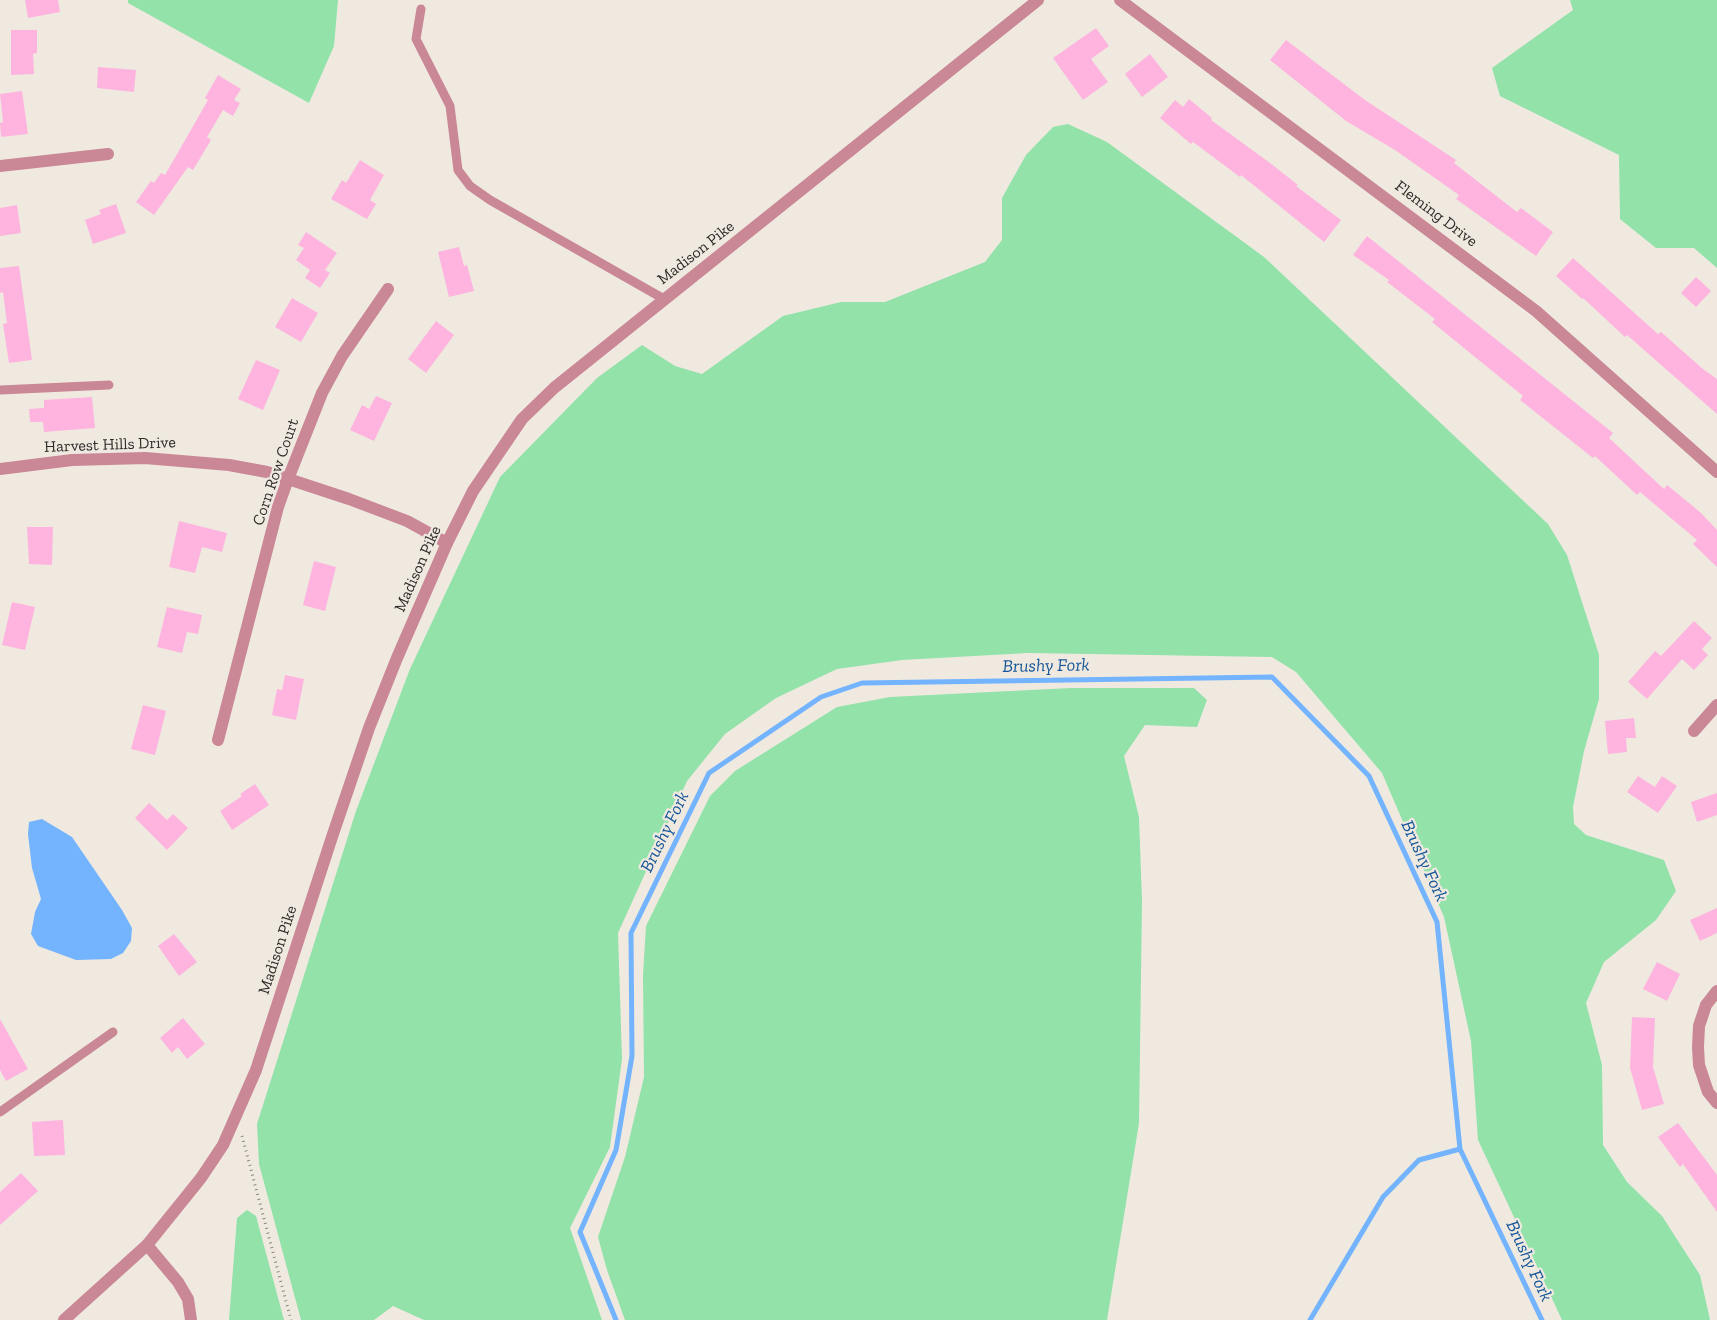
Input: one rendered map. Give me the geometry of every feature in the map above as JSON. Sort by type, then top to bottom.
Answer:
[{"type":"street","name":"Madison Pike","points":[[64,1320],[147,1245],[201,1178],[223,1145],[256,1070],[369,728],[447,542],[473,492],[522,419],[554,388],[664,298],[1038,0]]},
{"type":"street","name":"Fleming Drive","points":[[1120,0],[1476,264],[1536,311],[1717,472]]},
{"type":"street","points":[[0,166],[108,154]]},
{"type":"street","name":"Corn Row Court","points":[[218,740],[278,507],[288,479],[322,393],[342,356],[388,289]]},
{"type":"street","name":"Harvest Hills Drive","points":[[0,470],[72,460],[144,458],[229,465],[266,472],[407,521],[447,542]]},
{"type":"street","points":[[1694,731],[1717,705]]},
{"type":"street","points":[[1717,991],[1704,1012],[1699,1026],[1698,1047],[1699,1065],[1708,1092],[1717,1103]]},
{"type":"street","points":[[147,1245],[178,1282],[188,1299],[191,1320]]},
{"type":"lane","points":[[421,9],[416,38],[450,106],[458,170],[470,186],[490,200],[664,298]]},
{"type":"lane","points":[[0,390],[109,385]]},
{"type":"lane","points":[[0,1112],[113,1032]]},
{"type":"path","points":[[237,1116],[291,1320]]},
{"type":"green space","points":[[128,0],[338,0],[334,46],[309,103],[128,3]]},
{"type":"green space","points":[[1570,0],[1717,0],[1717,268],[1694,248],[1656,248],[1620,219],[1619,155],[1500,96],[1492,68],[1573,10]]},
{"type":"green space","points":[[1068,124],[1107,142],[1264,257],[1548,524],[1567,555],[1599,655],[1599,699],[1584,751],[1573,807],[1574,824],[1586,835],[1664,860],[1676,891],[1656,920],[1604,962],[1586,1003],[1602,1065],[1603,1145],[1627,1182],[1662,1216],[1700,1275],[1710,1320],[1562,1320],[1478,1140],[1471,1041],[1444,917],[1382,773],[1296,672],[1272,657],[1028,653],[902,660],[837,669],[776,698],[725,734],[687,781],[618,933],[622,1059],[610,1147],[570,1228],[602,1320],[424,1320],[393,1306],[374,1320],[301,1320],[259,1164],[257,1124],[356,811],[410,669],[500,477],[597,378],[642,345],[675,366],[702,374],[783,316],[841,302],[885,302],[985,262],[1002,240],[1002,198],[1026,155],[1053,127]]},
{"type":"green space","points":[[1071,688],[1194,688],[1207,700],[1197,727],[1145,725],[1124,756],[1139,817],[1142,901],[1139,1123],[1107,1320],[625,1320],[607,1270],[598,1237],[625,1157],[644,1077],[643,975],[646,926],[710,796],[735,771],[837,707],[890,697]]},
{"type":"green space","points":[[247,1210],[256,1216],[284,1320],[229,1320],[237,1218]]},
{"type":"water","points":[[42,819],[72,837],[122,910],[132,928],[131,941],[123,953],[111,959],[76,960],[38,946],[31,934],[35,912],[41,899],[32,868],[28,834],[29,822]]},
{"type":"building","points":[[25,0],[58,0],[60,12],[28,18]]},
{"type":"building","points":[[1096,28],[1109,46],[1091,59],[1108,82],[1083,100],[1053,58]]},
{"type":"building","points":[[11,30],[37,30],[37,53],[33,54],[34,74],[11,75]]},
{"type":"building","points":[[1286,40],[1365,100],[1456,160],[1454,163],[1517,212],[1521,208],[1553,232],[1536,256],[1456,199],[1459,195],[1395,150],[1346,121],[1270,60]]},
{"type":"building","points":[[1150,54],[1168,77],[1142,97],[1125,74]]},
{"type":"building","points":[[98,67],[136,70],[134,92],[97,88]]},
{"type":"building","points":[[218,75],[241,89],[234,100],[240,103],[233,116],[223,110],[207,137],[211,140],[193,170],[188,167],[154,215],[136,202],[151,181],[154,183],[161,173],[165,175],[208,100],[205,98]]},
{"type":"building","points":[[22,91],[28,134],[1,137],[0,123],[3,122],[0,94]]},
{"type":"building","points":[[1189,99],[1212,118],[1211,120],[1270,163],[1298,185],[1296,186],[1341,220],[1324,242],[1241,175],[1240,177],[1193,142],[1191,144],[1160,118],[1175,100],[1183,107]]},
{"type":"building","points":[[360,160],[384,175],[370,200],[376,204],[367,219],[331,199],[342,180],[346,183]]},
{"type":"building","points":[[116,204],[126,233],[93,244],[85,220],[101,214],[99,210]]},
{"type":"building","points":[[17,205],[21,233],[0,236],[0,208]]},
{"type":"building","points":[[306,232],[337,253],[325,270],[330,273],[320,288],[305,278],[310,270],[296,260],[304,248],[298,245]]},
{"type":"building","points":[[1367,236],[1613,433],[1609,438],[1664,489],[1667,485],[1700,512],[1717,530],[1717,567],[1693,544],[1697,540],[1640,492],[1637,495],[1595,456],[1593,458],[1520,400],[1523,396],[1432,322],[1435,319],[1387,282],[1389,280],[1353,255]]},
{"type":"building","points":[[459,247],[464,266],[467,265],[474,291],[449,297],[438,252]]},
{"type":"building","points":[[1573,258],[1658,334],[1661,332],[1717,379],[1717,414],[1556,276]]},
{"type":"building","points":[[19,266],[32,360],[9,363],[3,324],[7,323],[3,292],[0,293],[0,268]]},
{"type":"building","points":[[1696,277],[1711,291],[1696,307],[1681,293]]},
{"type":"building","points":[[292,298],[318,313],[301,342],[275,327]]},
{"type":"building","points":[[436,321],[454,335],[426,373],[408,359]]},
{"type":"building","points":[[256,360],[280,370],[263,410],[238,399]]},
{"type":"building","points":[[376,396],[392,403],[374,441],[350,430],[362,405],[369,409]]},
{"type":"building","points":[[92,397],[95,428],[44,432],[43,422],[30,422],[29,409],[44,408],[44,400]]},
{"type":"building","points":[[179,521],[227,533],[222,552],[202,547],[195,573],[169,567]]},
{"type":"building","points":[[27,527],[53,527],[52,565],[29,564]]},
{"type":"building","points":[[314,561],[336,567],[325,611],[303,605]]},
{"type":"building","points":[[12,602],[35,607],[25,650],[2,645]]},
{"type":"building","points":[[167,607],[202,615],[198,634],[187,632],[182,653],[157,647]]},
{"type":"building","points":[[1694,621],[1712,638],[1702,649],[1708,655],[1694,670],[1682,659],[1647,699],[1628,682],[1655,651],[1661,656]]},
{"type":"building","points":[[285,675],[304,679],[296,720],[272,715],[277,689],[282,690]]},
{"type":"building","points":[[143,705],[166,711],[155,755],[131,749]]},
{"type":"building","points":[[1634,718],[1636,738],[1626,738],[1627,752],[1608,754],[1605,721]]},
{"type":"building","points":[[1638,776],[1655,787],[1662,776],[1677,786],[1658,813],[1627,792]]},
{"type":"building","points":[[255,784],[269,805],[232,830],[220,811],[242,796],[240,794]]},
{"type":"building","points":[[1717,793],[1717,815],[1697,822],[1691,802]]},
{"type":"building","points":[[149,803],[167,820],[173,814],[188,828],[167,850],[135,818]]},
{"type":"building","points":[[1717,908],[1717,933],[1700,941],[1690,920]]},
{"type":"building","points":[[174,934],[197,962],[179,976],[158,946]]},
{"type":"building","points":[[1657,962],[1680,974],[1667,1001],[1643,989]]},
{"type":"building","points":[[1632,1017],[1655,1018],[1653,1067],[1664,1104],[1642,1110],[1630,1068]]},
{"type":"building","points":[[183,1018],[205,1044],[187,1059],[178,1047],[172,1053],[160,1038]]},
{"type":"building","points":[[0,1019],[28,1069],[6,1081],[0,1070]]},
{"type":"building","points":[[63,1120],[65,1155],[34,1156],[32,1122]]},
{"type":"building","points":[[1678,1123],[1717,1175],[1717,1212],[1683,1164],[1680,1167],[1658,1137]]},
{"type":"building","points":[[21,1173],[38,1191],[0,1225],[0,1192]]},
{"type":"waterway","name":"Brushy Fork","points":[[616,1320],[580,1232],[616,1150],[632,1056],[631,933],[709,773],[821,697],[862,683],[1272,677],[1369,776],[1437,922],[1460,1149],[1542,1320]]},
{"type":"waterway","points":[[1310,1320],[1383,1197],[1419,1160],[1460,1149]]}]
